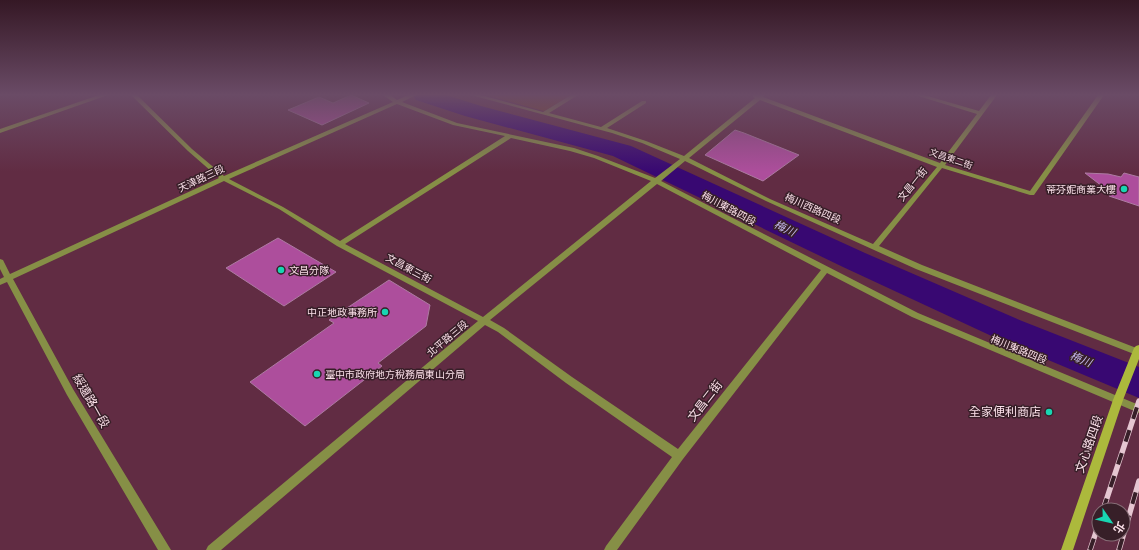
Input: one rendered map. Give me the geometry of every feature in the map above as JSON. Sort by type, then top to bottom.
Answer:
[{"type":"main road","name":"文心路四段","points":[[1067,550],[1118,400],[1138,351]]},
{"type":"street","points":[[0,131],[30,121]]},
{"type":"street","name":"文昌東三街","points":[[160,121],[190,150],[223,178],[281,208],[340,244],[500,330],[679,456]]},
{"type":"street","name":"天津路三段","points":[[5,280],[223,178],[355,121]]},
{"type":"street","name":"梅川東路四段","points":[[446,121],[455,124],[572,149],[659,178],[825,270],[915,315],[1139,409]]},
{"type":"street","name":"梅川西路四段","points":[[575,121],[603,128],[684,158],[768,200],[919,267],[1138,351]]},
{"type":"street","points":[[603,128],[615,121]]},
{"type":"street","name":"北平路三段","points":[[212,550],[484,321],[729,121]]},
{"type":"street","name":"文昌東二街","points":[[822,121],[941,166],[1032,194],[1083,121]]},
{"type":"street","name":"文昌一街","points":[[874,247],[941,166],[975,121]]},
{"type":"street","points":[[340,244],[510,136]]},
{"type":"street","name":"綏遠路一段","points":[[0,262],[5,280],[165,550]]},
{"type":"street","name":"文昌二街","points":[[610,550],[679,456],[825,270]]},
{"type":"building","points":[[312,121],[331,121],[322,125]]},
{"type":"building","points":[[735,130],[799,155],[763,181],[705,155]]},
{"type":"building","name":"蒂芬妮商業大樓","points":[[1085,173],[1108,174],[1121,177],[1124,173],[1139,177],[1139,206],[1109,196],[1111,193]]},
{"type":"building","name":"文昌分隊","points":[[278,238],[336,272],[284,306],[226,268]]},
{"type":"building","points":[[389,280],[430,305],[426,326],[378,363],[382,366],[305,426],[250,382],[334,323],[329,320]]},
{"type":"waterway","name":"梅川","points":[[509,121],[622,151],[854,260],[1010,330],[1139,383]]},
{"type":"railway","points":[[1106,502],[1139,401]]},
{"type":"railway","points":[[1119,550],[1139,481]]},
{"type":"railway","points":[[1090,550],[1093,542]]},
{"type":"place","name":"蒂芬妮商業大樓","points":[[1124,189]]},
{"type":"place","name":"文昌分隊","points":[[281,270]]},
{"type":"place","name":"中正地政事務所","points":[[385,312]]},
{"type":"place","name":"臺中市政府地方稅務局東山分局","points":[[317,374]]},
{"type":"place","name":"全家便利商店","points":[[1049,412]]}]
